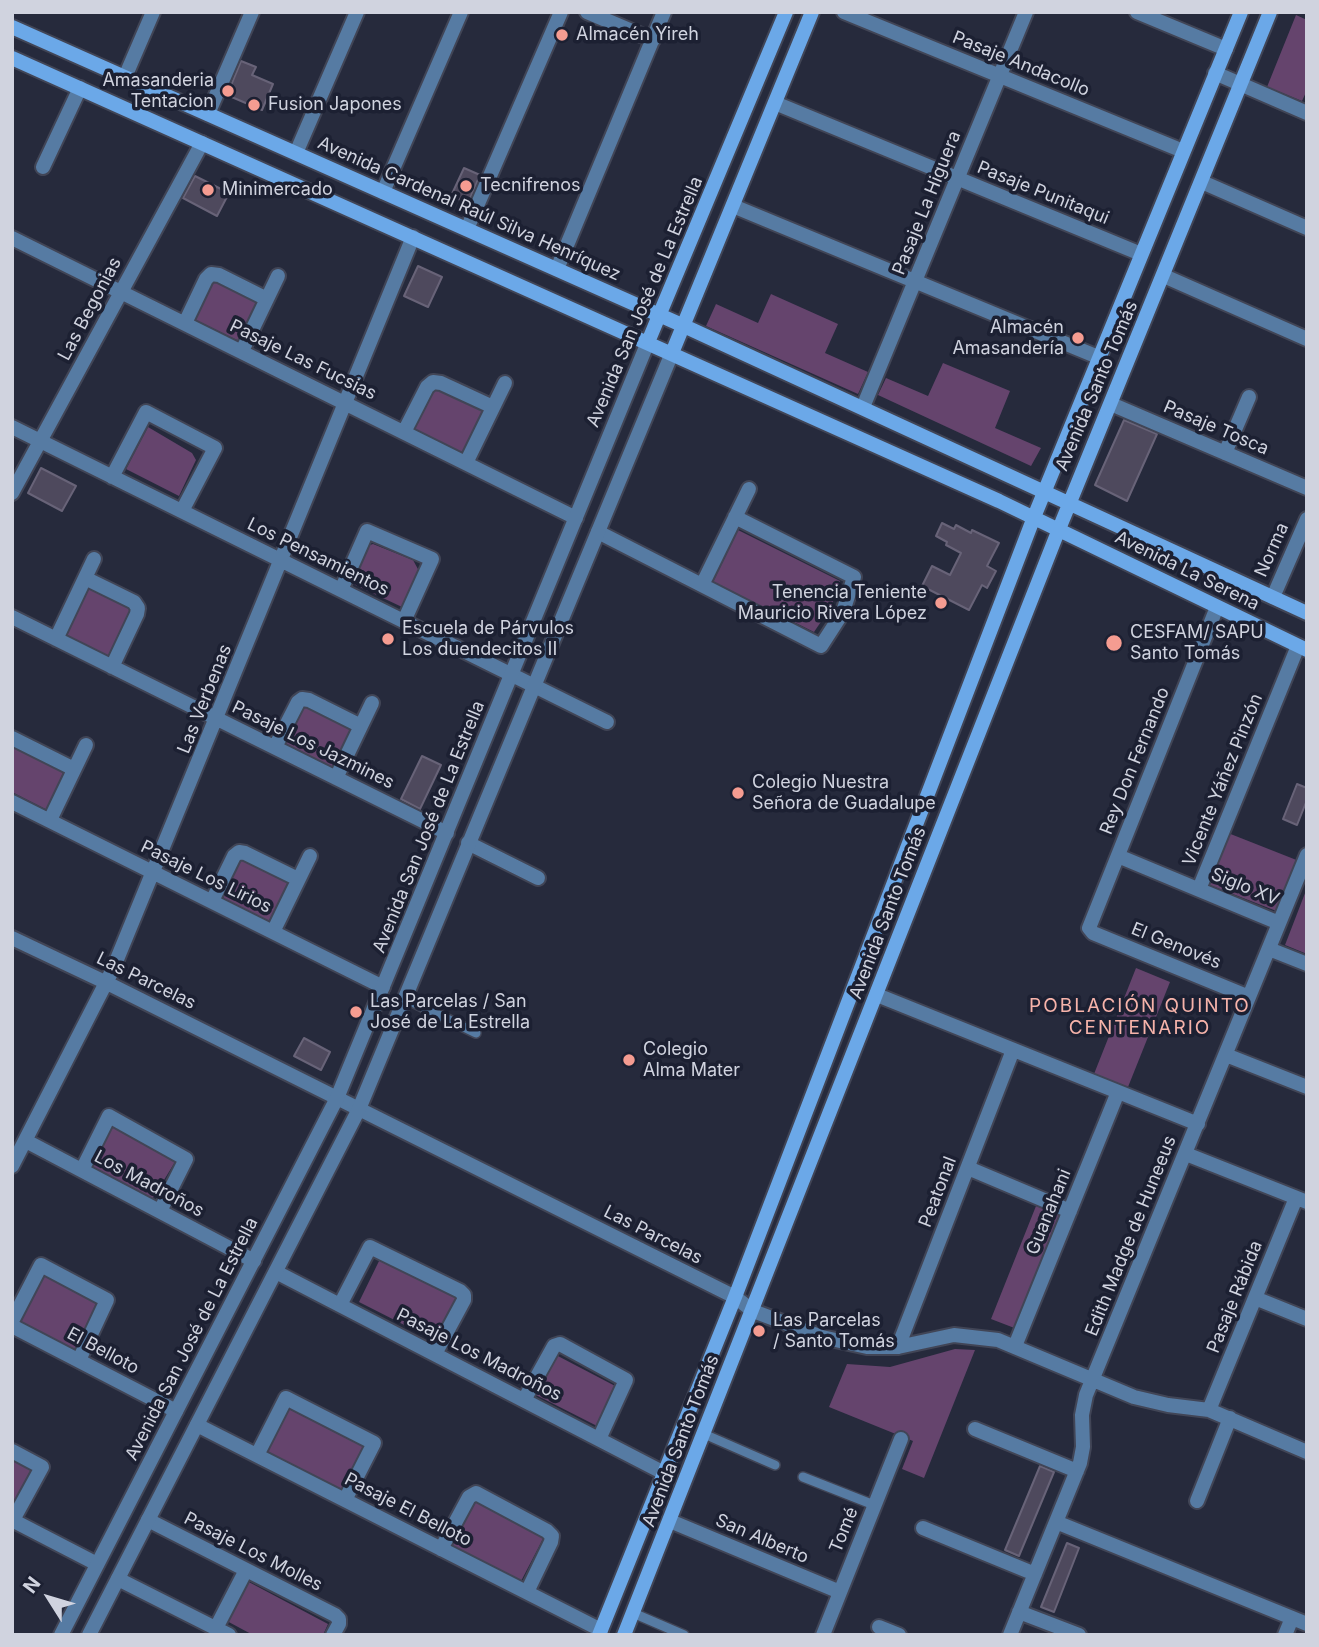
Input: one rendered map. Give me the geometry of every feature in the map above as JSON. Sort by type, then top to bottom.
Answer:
[{"type":"main road","name":"Avenida San José de La Estrella","points":[[648,342],[786,12]]},
{"type":"main road","points":[[672,353],[812,12]]},
{"type":"main road","name":"Avenida Santo Tomás","points":[[600,1632],[735,1297],[1044,491],[1241,12]]},
{"type":"main road","name":"Avenida Santo Tomás","points":[[624,1635],[877,995],[1055,527],[1111,404],[1270,12]]},
{"type":"main road","name":"Avenida Cardenal Raúl Silva Henríquez","points":[[12,27],[660,315],[1066,500]]},
{"type":"main road","points":[[12,58],[1055,527]]},
{"type":"main road","name":"Avenida La Serena","points":[[1066,500],[1307,614]]},
{"type":"main road","name":"Avenida La Serena","points":[[1055,527],[1302,648]]},
{"type":"street","points":[[125,77],[153,12]]},
{"type":"street","points":[[208,114],[252,12]]},
{"type":"street","points":[[296,153],[357,12]]},
{"type":"street","points":[[383,192],[461,12]]},
{"type":"street","points":[[467,229],[561,12]]},
{"type":"street","points":[[587,12],[653,40]]},
{"type":"street","points":[[557,269],[664,12]]},
{"type":"street","name":"Pasaje Andacollo","points":[[844,12],[1183,150]]},
{"type":"street","name":"Pasaje La Higuera","points":[[863,407],[1026,12]]},
{"type":"street","points":[[1137,12],[1226,49]]},
{"type":"street","points":[[1215,74],[1307,113]]},
{"type":"street","points":[[43,167],[80,88]]},
{"type":"street","name":"Pasaje Punitaqui","points":[[775,103],[1141,254]]},
{"type":"street","name":"Las Begonias","points":[[12,493],[202,143]]},
{"type":"street","points":[[1202,182],[1307,228]]},
{"type":"street","points":[[733,206],[1098,357]]},
{"type":"street","name":"Las Verbenas","points":[[12,1166],[107,983],[413,237]]},
{"type":"street","name":"Pasaje Las Fucsias","points":[[12,238],[576,518]]},
{"type":"street","points":[[185,323],[211,274],[219,275],[267,299]]},
{"type":"street","points":[[242,351],[278,276]]},
{"type":"street","points":[[1164,276],[1307,339]]},
{"type":"street","name":"Avenida San José de La Estrella","points":[[61,1635],[337,1098],[648,342]]},
{"type":"street","points":[[89,1635],[359,1109],[672,353]]},
{"type":"street","points":[[404,432],[427,387],[433,382],[441,383],[493,407]]},
{"type":"street","points":[[466,463],[505,383]]},
{"type":"street","points":[[1224,453],[1249,397]]},
{"type":"street","name":"Pasaje Tosca","points":[[1111,404],[1307,488]]},
{"type":"street","points":[[112,477],[146,412],[215,447],[182,511]]},
{"type":"street","name":"Los Pensamientos","points":[[12,427],[607,722]]},
{"type":"street","points":[[702,585],[749,489]]},
{"type":"street","points":[[598,532],[821,646],[843,612],[854,577],[735,517]]},
{"type":"street","name":"Norma","points":[[1273,597],[1307,519]]},
{"type":"street","points":[[341,590],[367,531],[432,559],[404,621]]},
{"type":"street","points":[[56,639],[94,559]]},
{"type":"street","points":[[85,578],[134,602],[138,607],[138,614],[112,667]]},
{"type":"street","name":"Rey Don Fernando","points":[[1089,930],[1217,607]]},
{"type":"street","name":"Pasaje Los Jazmines","points":[[12,617],[447,833]]},
{"type":"street","name":"Vicente Yáñez Pinzón","points":[[1199,889],[1302,648]]},
{"type":"street","points":[[275,747],[302,699],[361,726]]},
{"type":"street","points":[[336,778],[372,703]]},
{"type":"street","points":[[12,738],[74,769]]},
{"type":"street","points":[[50,820],[86,745]]},
{"type":"street","name":"Pasaje Los Lirios","points":[[12,802],[383,987]]},
{"type":"street","points":[[468,843],[538,878]]},
{"type":"street","points":[[212,901],[234,856],[239,852],[298,879]]},
{"type":"street","name":"Edith Madge de Huneeus","points":[[1010,1635],[1077,1471],[1083,1447],[1083,1408],[1093,1380],[1307,855]]},
{"type":"street","points":[[273,932],[310,856]]},
{"type":"street","name":"Siglo XV","points":[[1118,856],[1279,923]]},
{"type":"street","name":"El Genovés","points":[[1089,930],[1250,997]]},
{"type":"street","name":"Las Parcelas","points":[[13,939],[107,983],[735,1297],[753,1311],[836,1341],[867,1348],[898,1347],[941,1337],[967,1335],[998,1339],[1147,1401],[1209,1410],[1307,1452]]},
{"type":"street","points":[[1269,949],[1307,964]]},
{"type":"street","points":[[877,995],[1198,1124]]},
{"type":"street","name":"Peatonal","points":[[898,1347],[1013,1049]]},
{"type":"street","points":[[1226,1055],[1307,1087]]},
{"type":"street","name":"Guanahani","points":[[1015,1346],[1118,1092]]},
{"type":"street","points":[[82,1170],[109,1116],[186,1159],[160,1211]]},
{"type":"street","name":"Los Madroños","points":[[26,1141],[254,1261]]},
{"type":"street","points":[[1186,1154],[1301,1200]]},
{"type":"street","points":[[968,1168],[1070,1211]]},
{"type":"street","name":"Pasaje Rábida","points":[[1209,1410],[1255,1298],[1301,1200]]},
{"type":"street","points":[[340,1305],[370,1247],[460,1291],[464,1300],[435,1354]]},
{"type":"street","points":[[12,1324],[41,1265],[107,1300],[79,1360]]},
{"type":"street","name":"Pasaje Los Madroños","points":[[276,1272],[664,1473]]},
{"type":"street","points":[[1255,1298],[1307,1319]]},
{"type":"street","name":"El Belloto","points":[[12,1324],[176,1411]]},
{"type":"street","points":[[524,1400],[556,1344],[624,1377],[626,1383],[599,1439]]},
{"type":"street","points":[[257,1455],[286,1398],[341,1426],[374,1443],[345,1500]]},
{"type":"street","points":[[1197,1501],[1230,1418]]},
{"type":"street","name":"Pasaje El Belloto","points":[[197,1425],[527,1592],[600,1632]]},
{"type":"street","points":[[975,1429],[1077,1471]]},
{"type":"street","name":"Tomé","points":[[823,1635],[901,1439]]},
{"type":"street","points":[[12,1451],[41,1467],[13,1520],[97,1564]]},
{"type":"street","points":[[442,1549],[469,1497],[476,1493],[552,1536],[527,1592]]},
{"type":"street","name":"Pasaje Los Molles","points":[[148,1520],[339,1619],[334,1635]]},
{"type":"street","name":"San Alberto","points":[[670,1521],[840,1592]]},
{"type":"street","points":[[1056,1522],[1307,1624]]},
{"type":"street","points":[[923,1528],[1035,1574]]},
{"type":"street","points":[[118,1579],[223,1631],[246,1570]]},
{"type":"street","points":[[1019,1612],[1079,1635]]},
{"type":"street","points":[[1285,1635],[1292,1618]]},
{"type":"street","points":[[879,1627],[900,1635]]},
{"type":"lane","points":[[404,998],[476,1033]]},
{"type":"lane","points":[[704,1434],[775,1465]]},
{"type":"lane","points":[[803,1477],[874,1505]]},
{"type":"lane","points":[[633,1614],[684,1635]]},
{"type":"shaded area","points":[[1296,15],[1307,20],[1307,90],[1302,101],[1267,87]]},
{"type":"shaded area","points":[[215,278],[253,298],[257,306],[239,341],[191,318],[208,283]]},
{"type":"shaded area","points":[[771,294],[838,324],[825,353],[868,372],[858,394],[706,326],[716,304],[758,323]]},
{"type":"shaded area","points":[[943,363],[1010,391],[995,428],[1041,448],[1031,466],[878,395],[886,378],[928,396]]},
{"type":"shaded area","points":[[439,385],[483,407],[486,414],[463,454],[414,430],[412,425],[432,388]]},
{"type":"shaded area","points":[[148,427],[192,453],[196,460],[179,496],[126,469]]},
{"type":"shaded area","points":[[738,530],[840,581],[831,607],[814,632],[713,582]]},
{"type":"shaded area","points":[[373,544],[413,560],[419,571],[402,607],[349,582],[364,547]]},
{"type":"shaded area","points":[[94,586],[131,605],[134,617],[112,660],[64,636],[82,591]]},
{"type":"shaded area","points":[[307,702],[350,725],[353,731],[336,767],[328,770],[285,748],[283,742],[301,705]]},
{"type":"shaded area","points":[[12,740],[60,767],[63,773],[47,810],[12,792]]},
{"type":"shaded area","points":[[1228,833],[1299,861],[1279,912],[1207,884]]},
{"type":"shaded area","points":[[244,856],[284,875],[289,885],[273,919],[267,922],[225,900],[221,892],[238,859]]},
{"type":"shaded area","points":[[1307,888],[1307,954],[1285,945]]},
{"type":"shaded area","points":[[1136,968],[1170,982],[1128,1087],[1094,1074]]},
{"type":"shaded area","points":[[109,1123],[170,1150],[175,1162],[153,1198],[145,1200],[88,1166]]},
{"type":"shaded area","points":[[1036,1206],[1063,1216],[1017,1329],[991,1319]]},
{"type":"shaded area","points":[[380,1259],[456,1298],[434,1340],[359,1302]]},
{"type":"shaded area","points":[[42,1273],[101,1304],[75,1353],[17,1321]]},
{"type":"shaded area","points":[[955,1349],[975,1350],[924,1478],[902,1469],[913,1441],[829,1407],[847,1364],[890,1367]]},
{"type":"shaded area","points":[[556,1355],[619,1388],[599,1427],[536,1395]]},
{"type":"shaded area","points":[[289,1409],[364,1447],[339,1494],[265,1456]]},
{"type":"shaded area","points":[[12,1458],[32,1468],[12,1505]]},
{"type":"shaded area","points":[[476,1499],[545,1535],[519,1585],[450,1549]]},
{"type":"shaded area","points":[[245,1580],[328,1624],[323,1635],[253,1635],[225,1620]]},
{"type":"building","points":[[241,61],[256,67],[252,75],[273,84],[262,110],[227,95]]},
{"type":"building","name":"Tecnifrenos","points":[[464,168],[480,175],[468,203],[451,196]]},
{"type":"building","points":[[195,176],[229,193],[217,216],[183,198]]},
{"type":"building","points":[[418,266],[442,277],[428,307],[404,296]]},
{"type":"building","points":[[1124,420],[1157,434],[1127,501],[1095,485]]},
{"type":"building","points":[[41,468],[76,486],[62,511],[28,493]]},
{"type":"building","points":[[942,523],[954,529],[956,525],[971,533],[972,530],[999,543],[987,566],[996,571],[987,588],[982,585],[969,610],[922,586],[932,566],[950,575],[961,553],[936,536]]},
{"type":"building","points":[[422,756],[441,765],[420,809],[401,799]]},
{"type":"building","points":[[1297,784],[1307,788],[1307,800],[1297,825],[1283,819]]},
{"type":"building","points":[[304,1038],[330,1052],[321,1070],[294,1056]]},
{"type":"building","points":[[1040,1466],[1054,1472],[1019,1556],[1005,1550]]},
{"type":"building","points":[[1067,1543],[1079,1548],[1054,1612],[1041,1607]]},
{"type":"place","name":"Almacén Yireh","points":[[562,35]]},
{"type":"place","name":"Amasanderia Tentacion","points":[[228,91]]},
{"type":"place","name":"Fusion Japones","points":[[254,105]]},
{"type":"place","name":"Tecnifrenos","points":[[466,186]]},
{"type":"place","name":"Minimercado","points":[[208,190]]},
{"type":"place","name":"Almacén Amasandería","points":[[1078,338]]},
{"type":"place","name":"Tenencia Teniente Mauricio Rivera López","points":[[941,603]]},
{"type":"place","name":"Escuela de Párvulos Los duendecitos II","points":[[388,639]]},
{"type":"place","name":"CESFAM/ SAPU Santo Tomás","points":[[1114,643]]},
{"type":"place","name":"Colegio Nuestra Señora de Guadalupe","points":[[738,793]]},
{"type":"place","name":"Las Parcelas / San José de La Estrella","points":[[356,1012]]},
{"type":"place","name":"Colegio Alma Mater","points":[[629,1060]]},
{"type":"place","name":"Las Parcelas / Santo Tomás","points":[[759,1331]]},
{"type":"district","name":"POBLACIÓN QUINTO CENTENARIO","points":[[1140,1017]]}]
